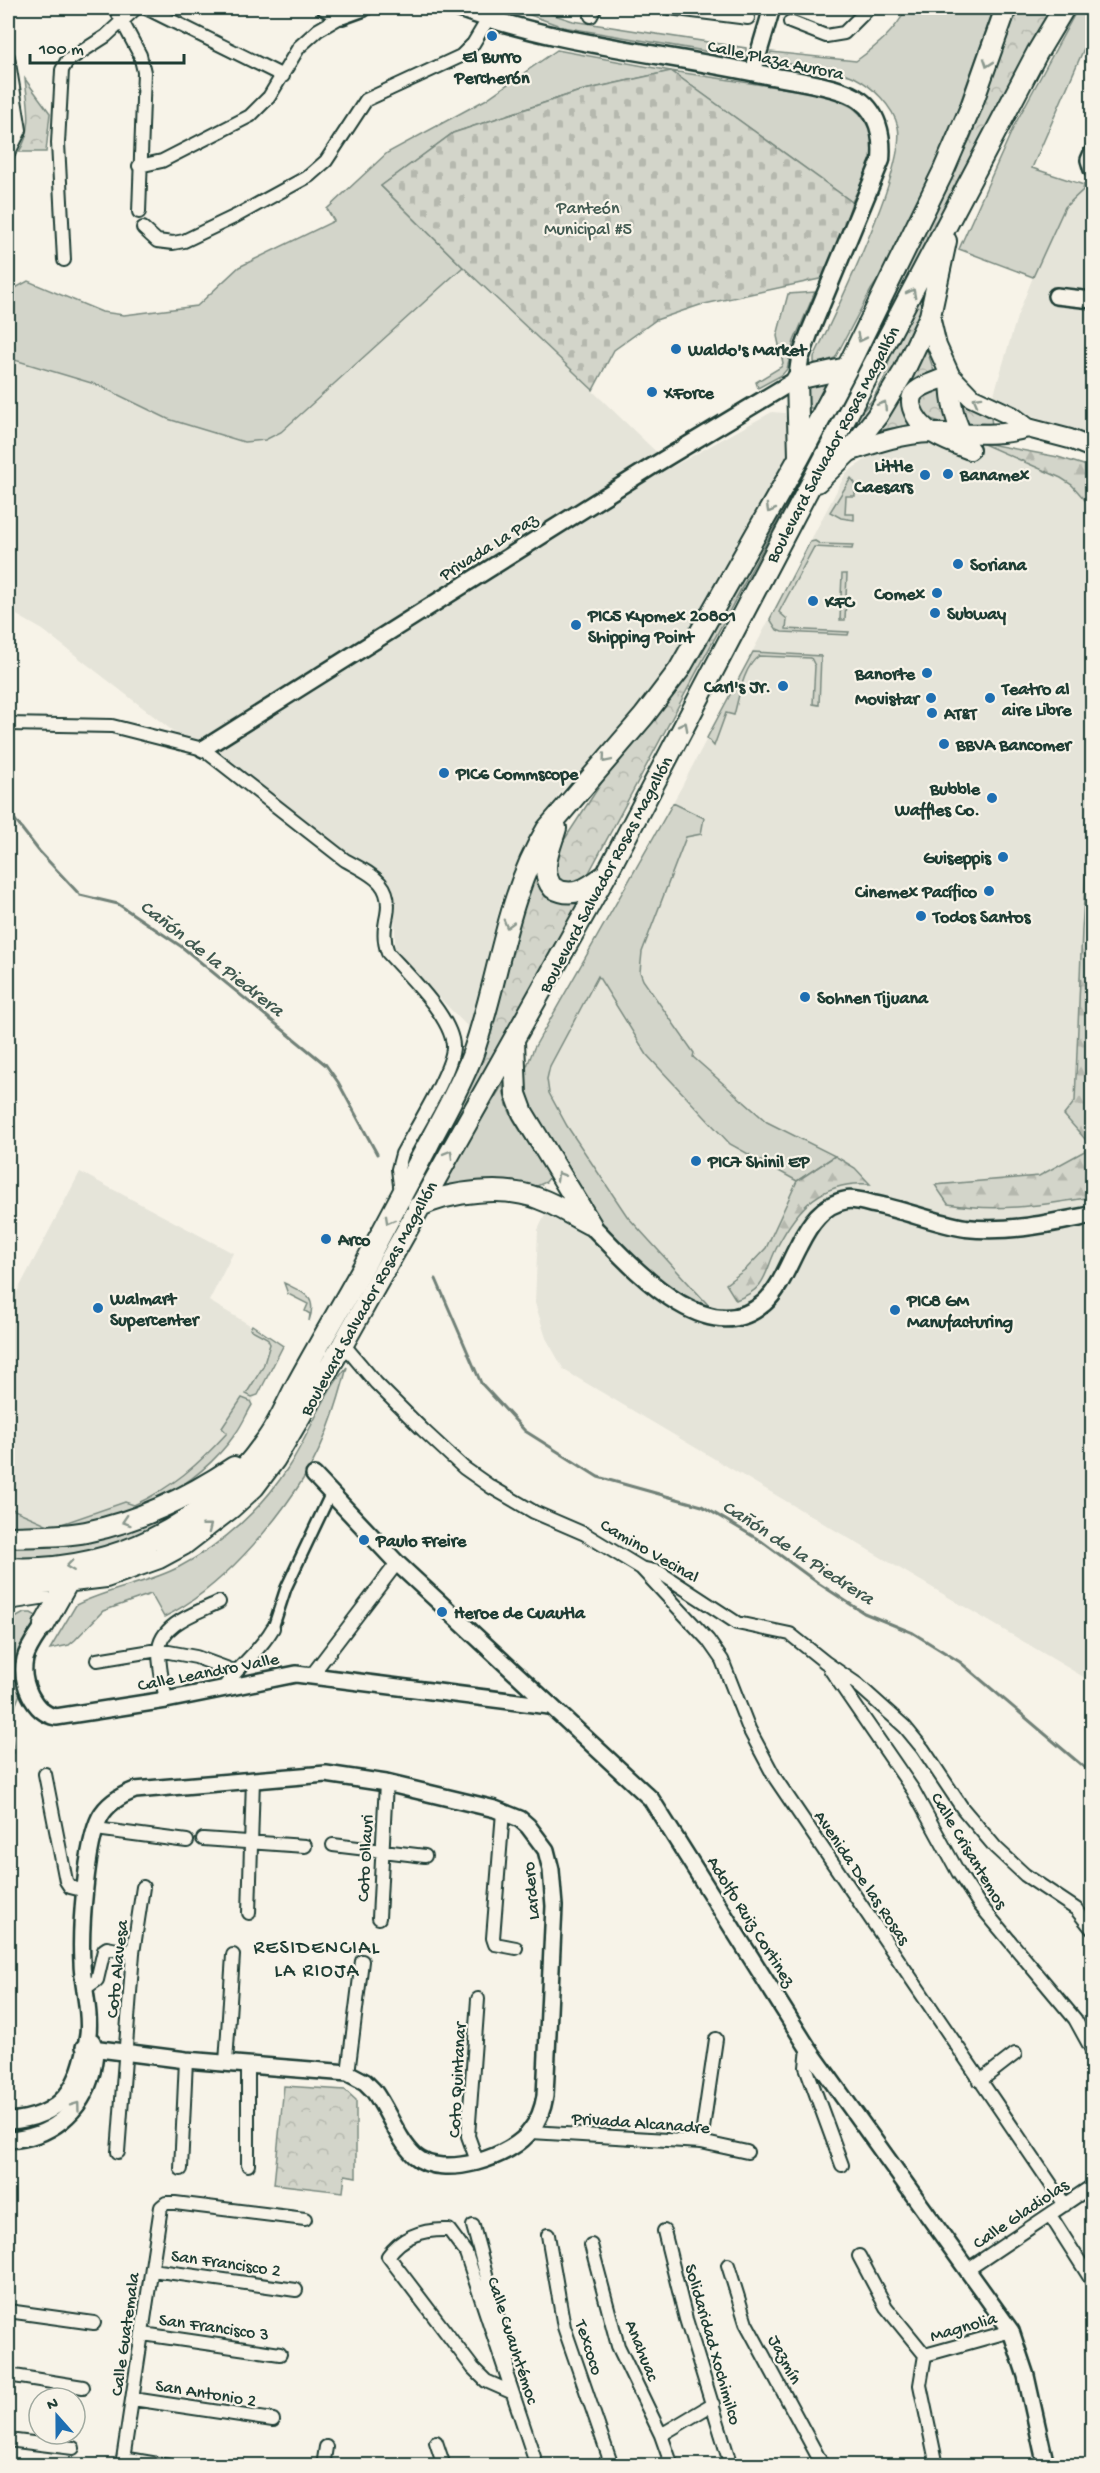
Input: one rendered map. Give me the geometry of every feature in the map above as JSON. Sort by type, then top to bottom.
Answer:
[{"type":"highway","name":"Boulevard Salvador Rosas Magallón","points":[[8,1568],[63,1567],[89,1563],[115,1555],[169,1531],[195,1514],[219,1494],[237,1477],[267,1440],[402,1195],[465,1074],[481,1028],[523,878],[538,843],[560,813],[644,716],[679,670],[799,458],[847,368],[943,172],[986,69],[1006,8]]},
{"type":"highway","name":"Boulevard Salvador Rosas Magallón","points":[[8,1584],[66,1582],[106,1577],[159,1558],[183,1545],[231,1509],[254,1487],[275,1459],[343,1344],[606,875],[951,218],[1064,8]]},
{"type":"highway","points":[[807,491],[849,452],[877,416],[903,373],[930,316],[951,218]]},
{"type":"highway","points":[[799,458],[797,380],[847,368]]},
{"type":"highway","points":[[560,813],[546,864],[545,871],[549,884],[559,891],[573,893],[591,886],[606,875]]},
{"type":"highway","points":[[514,1039],[516,1094],[523,1113],[591,1225]]},
{"type":"highway","points":[[418,1207],[451,1194],[478,1192],[524,1194],[540,1198],[591,1225]]},
{"type":"highway","points":[[8,1537],[84,1533],[144,1515],[167,1506],[217,1478],[267,1440]]},
{"type":"highway","points":[[8,1599],[29,1597],[66,1582]]},
{"type":"highway","points":[[44,1625],[66,1582]]},
{"type":"highway","points":[[29,1597],[40,1602],[44,1625]]},
{"type":"main road","name":"Calle Plaza Aurora","points":[[458,8],[488,19],[556,36],[753,72],[842,92],[855,97],[870,111],[882,134],[881,160],[809,334],[800,359],[797,380]]},
{"type":"main road","points":[[930,316],[937,346],[950,375],[971,397],[1012,416],[1028,428],[1092,448]]},
{"type":"main road","points":[[931,433],[914,414],[911,404],[912,396],[923,386],[950,375]]},
{"type":"main road","points":[[950,375],[952,404],[961,434]]},
{"type":"main road","points":[[849,452],[903,435],[1009,434],[1028,428]]},
{"type":"main road","points":[[591,1225],[644,1277],[665,1294],[702,1316],[725,1318],[752,1312],[765,1303],[808,1227],[825,1209],[839,1202],[848,1200],[887,1206],[966,1228],[1003,1229],[1092,1215]]},
{"type":"street","points":[[115,8],[140,55],[144,72],[139,212]]},
{"type":"street","points":[[64,260],[58,143],[62,70],[67,61],[76,53],[106,36],[136,8]]},
{"type":"street","points":[[146,8],[283,76]]},
{"type":"street","points":[[325,8],[342,16]]},
{"type":"street","points":[[139,166],[162,161],[250,116],[269,97],[299,47],[318,30],[342,16],[364,8]]},
{"type":"street","points":[[669,8],[748,18]]},
{"type":"street","points":[[753,72],[772,8]]},
{"type":"street","points":[[790,22],[826,36],[844,33],[869,8]]},
{"type":"street","points":[[143,228],[157,241],[173,243],[184,241],[227,221],[309,176],[326,161],[366,100],[461,57],[473,44],[488,19]]},
{"type":"street","points":[[8,57],[11,87],[20,130],[9,152]]},
{"type":"street","points":[[1092,153],[1089,160],[1092,170]]},
{"type":"street","points":[[1056,296],[1092,300]]},
{"type":"street","name":"Privada La Paz","points":[[203,749],[633,478],[797,380]]},
{"type":"street","points":[[8,724],[112,726],[203,749],[345,860],[384,886],[388,896],[384,929],[384,943],[388,953],[439,1013],[450,1030],[453,1048],[452,1057],[399,1162],[402,1195]]},
{"type":"street","name":"Camino Vecinal","points":[[343,1344],[400,1408],[464,1468],[491,1487],[534,1512],[585,1534],[641,1568],[659,1572],[737,1623],[790,1634],[857,1684],[905,1727],[923,1749],[963,1809],[996,1848],[1025,1875],[1076,1909],[1092,1929]]},
{"type":"street","name":"Adolfo Ruiz Cortinez","points":[[314,1475],[397,1563],[651,1799],[808,2048],[1011,2331],[1026,2376],[1046,2466]]},
{"type":"street","points":[[223,1689],[234,1671],[260,1648],[273,1628],[286,1588],[331,1493]]},
{"type":"street","points":[[311,1676],[397,1563]]},
{"type":"street","name":"Avenida De las Rosas","points":[[641,1568],[708,1640],[722,1660],[749,1730],[775,1778],[1065,2205]]},
{"type":"street","points":[[166,1700],[158,1650],[171,1628],[219,1602]]},
{"type":"street","name":"Calle Leandro Valle","points":[[44,1625],[27,1652],[24,1662],[27,1687],[37,1707],[42,1712],[56,1717],[166,1700],[285,1675],[311,1676],[549,1706]]},
{"type":"street","points":[[97,1660],[158,1650],[196,1657],[234,1671]]},
{"type":"street","name":"Calle Crisantemos","points":[[825,1662],[913,1790],[958,1872],[979,1904],[1074,2019],[1092,2050]]},
{"type":"street","points":[[45,1774],[66,1881],[70,1887],[86,1891]]},
{"type":"street","name":"Lardero","points":[[8,2140],[28,2138],[48,2122],[64,2119],[79,2102],[91,2076],[82,1934],[91,1840],[100,1816],[121,1796],[135,1790],[253,1786],[326,1774],[386,1783],[503,1812],[528,1826],[546,1850],[551,1870],[554,1906],[545,2096],[542,2110],[531,2132]]},
{"type":"street","name":"Coto Ollauri","points":[[379,1918],[386,1783]]},
{"type":"street","points":[[249,1913],[253,1786]]},
{"type":"street","points":[[503,1812],[493,1938],[495,1944],[516,1948]]},
{"type":"street","points":[[96,1829],[186,1841]]},
{"type":"street","points":[[203,1839],[305,1846]]},
{"type":"street","points":[[333,1845],[425,1856]]},
{"type":"street","name":"Coto Alavesa","points":[[118,2152],[133,1953],[143,1887]]},
{"type":"street","points":[[84,1989],[97,1980],[104,1950],[107,1948],[133,1953]]},
{"type":"street","points":[[226,2063],[233,1955]]},
{"type":"street","points":[[348,2073],[362,1961]]},
{"type":"street","name":"Coto Quintanar","points":[[477,2161],[468,2136],[478,1999]]},
{"type":"street","points":[[701,2142],[716,2039]]},
{"type":"street","points":[[89,2043],[127,2054],[348,2073],[365,2082],[373,2090],[415,2156],[429,2164],[451,2168],[477,2161],[499,2154],[531,2132]]},
{"type":"street","points":[[808,2048],[806,2067],[842,2165]]},
{"type":"street","points":[[980,2081],[1016,2054]]},
{"type":"street","points":[[181,2169],[186,2060]]},
{"type":"street","points":[[248,2066],[248,2165]]},
{"type":"street","points":[[8,2121],[48,2122]]},
{"type":"street","name":"Privada Alcanadre","points":[[531,2132],[701,2142],[747,2152]]},
{"type":"street","name":"Calle Gladiolas","points":[[967,2270],[1092,2186]]},
{"type":"street","name":"Calle Guatemala","points":[[123,2462],[161,2207],[166,2203],[175,2203],[305,2219]]},
{"type":"street","points":[[1050,2215],[1092,2281]]},
{"type":"street","points":[[472,2226],[508,2355],[509,2368],[506,2378]]},
{"type":"street","name":"Calle Cuauhtémoc","points":[[511,2392],[486,2381],[473,2368],[388,2256],[396,2245],[412,2235],[431,2229],[449,2230],[466,2253],[537,2466]]},
{"type":"street","name":"Solidaridad Xochimilco","points":[[664,2231],[687,2319],[731,2466]]},
{"type":"street","name":"Texcoco","points":[[548,2235],[564,2327],[612,2466]]},
{"type":"street","name":"Anahuac","points":[[591,2245],[618,2346],[661,2435],[672,2466]]},
{"type":"street","points":[[858,2256],[886,2307],[925,2355],[920,2385],[937,2466]]},
{"type":"street","name":"Jazmín","points":[[728,2265],[746,2323],[823,2466]]},
{"type":"street","name":"San Francisco 2","points":[[152,2270],[296,2290]]},
{"type":"street","points":[[8,2311],[94,2323]]},
{"type":"street","name":"Magnolia","points":[[925,2355],[1011,2331]]},
{"type":"street","name":"San Francisco 3","points":[[142,2334],[280,2354]]},
{"type":"street","points":[[8,2375],[77,2386]]},
{"type":"street","name":"San Antonio 2","points":[[133,2399],[273,2420]]},
{"type":"street","points":[[661,2435],[713,2404]]},
{"type":"street","points":[[8,2440],[73,2448]]},
{"type":"street","points":[[436,2442],[444,2466]]},
{"type":"street","points":[[323,2466],[326,2447]]},
{"type":"street","points":[[123,2462],[169,2466]]},
{"type":"shaded area","points":[[1083,190],[1092,194],[1092,435],[991,404],[1017,317],[1033,277],[1065,207]]},
{"type":"shaded area","points":[[463,267],[672,467],[772,412],[785,413],[794,446],[688,640],[632,717],[559,794],[524,855],[502,899],[469,1028],[401,959],[395,949],[395,904],[386,879],[348,857],[231,760],[187,742],[43,630],[8,610],[8,358],[97,385],[168,419],[244,442],[265,440],[281,432]]},
{"type":"shaded area","points":[[903,442],[979,442],[1061,477],[1072,485],[1092,508],[1092,1682],[564,1370],[546,1338],[535,1303],[538,1230],[568,1166],[534,1048],[681,788],[846,473],[878,451]]},
{"type":"shaded area","points":[[80,1172],[233,1253],[209,1301],[284,1345],[241,1422],[205,1463],[154,1504],[53,1530],[8,1526],[8,1309]]},
{"type":"green space","points":[[511,8],[533,8],[573,21],[746,48],[746,58],[563,27]]},
{"type":"green space","points":[[907,8],[994,8],[947,140],[892,259],[871,290],[835,358],[817,364],[814,362],[814,357],[867,241],[892,174],[898,147],[898,127],[887,104],[868,86],[854,77],[826,69],[768,61],[771,52],[856,61],[885,38]]},
{"type":"green space","points":[[1018,8],[1053,8],[585,880],[576,885],[558,880],[553,874],[553,857],[602,782],[686,678],[787,494],[971,137]]},
{"type":"green space","points":[[1078,8],[1092,8],[1092,30],[1032,168],[1084,185],[1083,190],[1065,207],[1033,277],[959,249],[1014,126]]},
{"type":"green space","points":[[557,50],[671,71],[580,91],[453,133],[381,186],[463,267],[281,432],[265,440],[244,442],[168,419],[98,385],[8,358],[8,292],[28,281],[102,312],[124,315],[197,306],[239,267],[334,221],[327,209],[387,153],[485,100]]},
{"type":"green space","points":[[671,71],[828,95],[852,107],[870,129],[874,138],[874,148],[871,163],[852,202]]},
{"type":"green space","name":"Panteón Municipal #5","points":[[671,71],[852,202],[839,243],[824,278],[700,305],[656,320],[614,350],[593,390],[381,186],[453,133],[580,91]]},
{"type":"green space","points":[[25,79],[50,113],[46,152],[19,152],[27,134],[28,125]]},
{"type":"green space","points":[[952,232],[921,322],[878,405],[833,460],[852,423],[872,400],[885,377],[893,343]]},
{"type":"green space","points":[[815,292],[794,341],[787,369],[782,375],[758,388],[756,382],[781,367],[783,363],[777,336],[788,294]]},
{"type":"green space","points":[[927,336],[928,353],[936,377],[912,388],[916,427],[903,426],[877,431]]},
{"type":"green space","points":[[822,383],[825,385],[813,408],[810,408],[803,385]]},
{"type":"green space","points":[[935,388],[941,391],[953,420],[950,425],[924,417],[919,402],[921,395]]},
{"type":"green space","points":[[955,397],[991,418],[992,425],[971,428],[965,424]]},
{"type":"green space","points":[[979,442],[1058,457],[1090,467],[1092,469],[1092,508],[1072,485],[1061,478]]},
{"type":"green space","points":[[851,478],[855,483],[855,496],[846,496],[845,514],[854,514],[854,520],[841,518],[830,512]]},
{"type":"green space","points":[[815,541],[820,544],[853,545],[852,549],[814,547],[779,612],[787,619],[786,629],[849,632],[848,635],[782,632],[777,630],[770,619],[810,542]]},
{"type":"green space","points":[[842,574],[847,574],[845,620],[840,620]]},
{"type":"green space","points":[[753,652],[821,656],[819,705],[813,704],[815,666],[811,658],[759,656],[745,675],[734,715],[726,713],[714,746],[707,738]]},
{"type":"green space","points":[[1092,785],[1092,1147],[1064,1115],[1075,1101],[1082,929]]},
{"type":"green space","points":[[673,803],[704,818],[701,834],[686,837],[642,952],[640,972],[643,980],[694,1053],[693,1057],[767,1122],[835,1156],[797,1181],[730,1144],[647,1055],[598,976],[550,1066],[547,1079],[549,1093],[567,1126],[627,1216],[710,1307],[692,1301],[669,1288],[605,1230],[583,1202],[525,1101],[523,1076],[534,1048]]},
{"type":"green space","points":[[545,851],[564,900],[574,903],[584,899],[406,1205],[529,885]]},
{"type":"green space","points":[[503,1084],[514,1121],[550,1177],[546,1182],[537,1186],[442,1187],[442,1184]]},
{"type":"green space","points":[[1092,1147],[1092,1193],[1086,1198],[1017,1207],[983,1208],[948,1204],[935,1185],[1039,1176]]},
{"type":"green space","points":[[835,1156],[855,1168],[870,1184],[838,1187],[813,1199],[793,1220],[777,1247],[760,1285],[736,1300],[726,1284],[747,1268],[766,1248],[797,1181]]},
{"type":"green space","points":[[284,1283],[307,1296],[312,1306],[309,1321],[310,1314],[305,1311],[308,1304],[288,1294]]},
{"type":"green space","points":[[252,1325],[283,1346],[258,1395],[252,1397],[246,1394],[263,1367],[270,1344],[267,1338],[250,1329]]},
{"type":"green space","points":[[347,1367],[331,1422],[307,1473],[262,1535],[225,1574],[205,1591],[164,1617],[151,1594],[103,1611],[69,1645],[50,1649],[76,1605],[167,1573],[195,1558],[241,1524],[279,1481],[330,1390]]},
{"type":"green space","points":[[242,1398],[250,1401],[252,1405],[238,1430],[219,1453],[200,1472],[156,1501],[106,1521],[80,1527],[42,1530],[8,1526],[8,1493],[12,1509],[53,1527],[125,1502],[134,1505],[161,1491],[195,1465],[227,1433],[222,1428]]},
{"type":"green space","points":[[186,1508],[172,1524],[87,1556],[8,1562],[8,1543],[142,1526]]},
{"type":"green space","points":[[24,1613],[31,1613],[40,1618],[16,1660],[15,1671],[20,1694],[10,1719],[14,1753],[8,1754],[8,1622]]},
{"type":"green space","points":[[284,2086],[345,2090],[356,2100],[356,2177],[345,2175],[343,2192],[274,2184]]},
{"type":"waterway","name":"Cañón de la Piedrera","points":[[8,811],[39,851],[80,895],[118,904],[182,947],[326,1065],[338,1082],[377,1154]]},
{"type":"waterway","name":"Cañón de la Piedrera","points":[[436,1279],[481,1383],[525,1431],[598,1477],[702,1506],[761,1541],[864,1613],[913,1633],[960,1662],[1092,1774]]},
{"type":"place","name":"El Burro Percherón","points":[[492,36]]},
{"type":"place","name":"Waldo's Market","points":[[676,349]]},
{"type":"place","name":"XForce","points":[[652,392]]},
{"type":"place","name":"Banamex","points":[[948,474]]},
{"type":"place","name":"Little Caesars","points":[[925,475]]},
{"type":"place","name":"Soriana","points":[[958,564]]},
{"type":"place","name":"Comex","points":[[937,593]]},
{"type":"place","name":"KFC","points":[[813,601]]},
{"type":"place","name":"Subway","points":[[935,613]]},
{"type":"place","name":"PIC5 Kyomex 20801 Shipping Point","points":[[576,625]]},
{"type":"place","name":"Banorte","points":[[927,673]]},
{"type":"place","name":"Carl's Jr.","points":[[783,686]]},
{"type":"place","name":"Movistar","points":[[931,698]]},
{"type":"place","name":"Teatro al aire Libre","points":[[990,698]]},
{"type":"place","name":"AT&T","points":[[932,713]]},
{"type":"place","name":"BBVA Bancomer","points":[[944,744]]},
{"type":"place","name":"PIC6 Commscope","points":[[444,773]]},
{"type":"place","name":"Bubble Waffles Co.","points":[[992,798]]},
{"type":"place","name":"Guiseppis","points":[[1003,857]]},
{"type":"place","name":"Cinemex Pacífico","points":[[989,891]]},
{"type":"place","name":"Todos Santos","points":[[921,916]]},
{"type":"place","name":"Sohnen Tijuana","points":[[805,997]]},
{"type":"place","name":"PIC7 Shinil EP","points":[[696,1161]]},
{"type":"place","name":"Arco","points":[[326,1239]]},
{"type":"place","name":"Walmart Supercenter","points":[[98,1308]]},
{"type":"place","name":"PIC8 GM Manufacturing","points":[[895,1310]]},
{"type":"place","name":"Paulo Freire","points":[[364,1540]]},
{"type":"place","name":"Heroe de Cuautla","points":[[442,1612]]},
{"type":"district","name":"RESIDENCIAL LA RIOJA","points":[[317,1958]]}]
